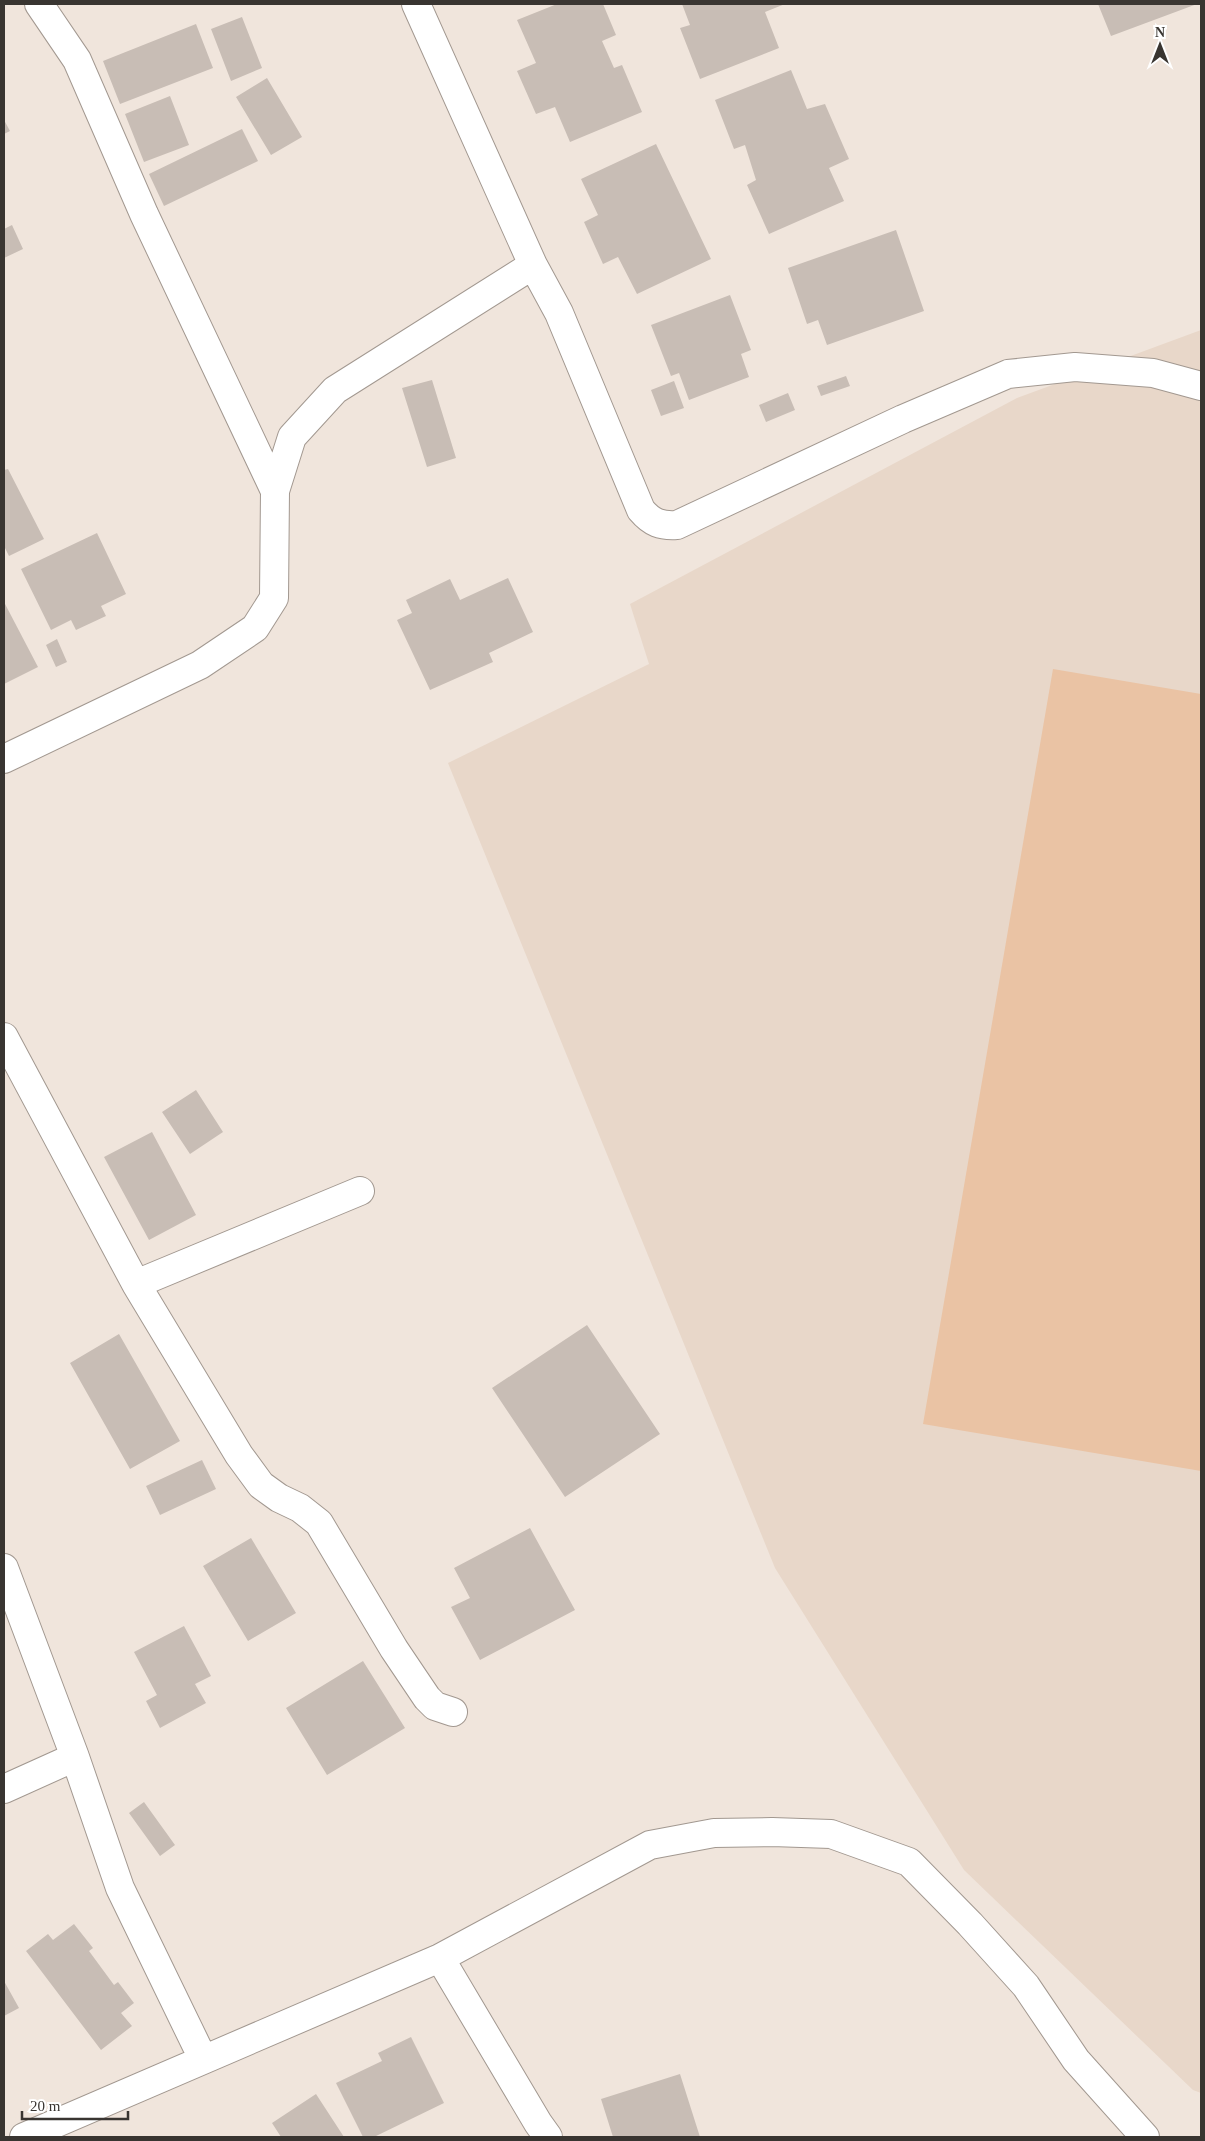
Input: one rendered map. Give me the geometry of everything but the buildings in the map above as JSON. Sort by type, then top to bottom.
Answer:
[{"type":"street","points":[[39,4],[77,60],[144,214],[275,491]]},
{"type":"street","points":[[416,4],[533,265],[559,313],[641,510],[647,517],[658,524],[677,525],[894,423],[1008,374],[1075,367],[1153,373],[1201,386]]},
{"type":"street","points":[[4,759],[200,664],[255,628],[274,598],[275,491],[292,437],[335,390],[533,265]]},
{"type":"street","points":[[4,1037],[136,1284],[239,1455],[261,1484],[279,1498],[300,1508],[319,1523],[394,1649],[427,1698],[435,1706],[452,1712]]},
{"type":"street","points":[[136,1284],[360,1191]]},
{"type":"street","points":[[4,1568],[75,1757],[120,1888],[204,2059]]},
{"type":"street","points":[[4,1789],[75,1757]]},
{"type":"street","points":[[36,2135],[204,2059],[440,1958],[650,1845],[714,1833],[772,1832],[832,1834],[909,1862],[970,1924],[1026,1986],[1076,2060],[1145,2137]]},
{"type":"street","points":[[440,1958],[548,2137]]},
{"type":"shaded area","points":[[1201,330],[1201,2093],[1193,2090],[964,1870],[775,1568],[448,763],[649,664],[630,604],[1017,398]]},
{"type":"shaded area","points":[[1053,669],[1201,694],[1201,1471],[923,1424]]}]
